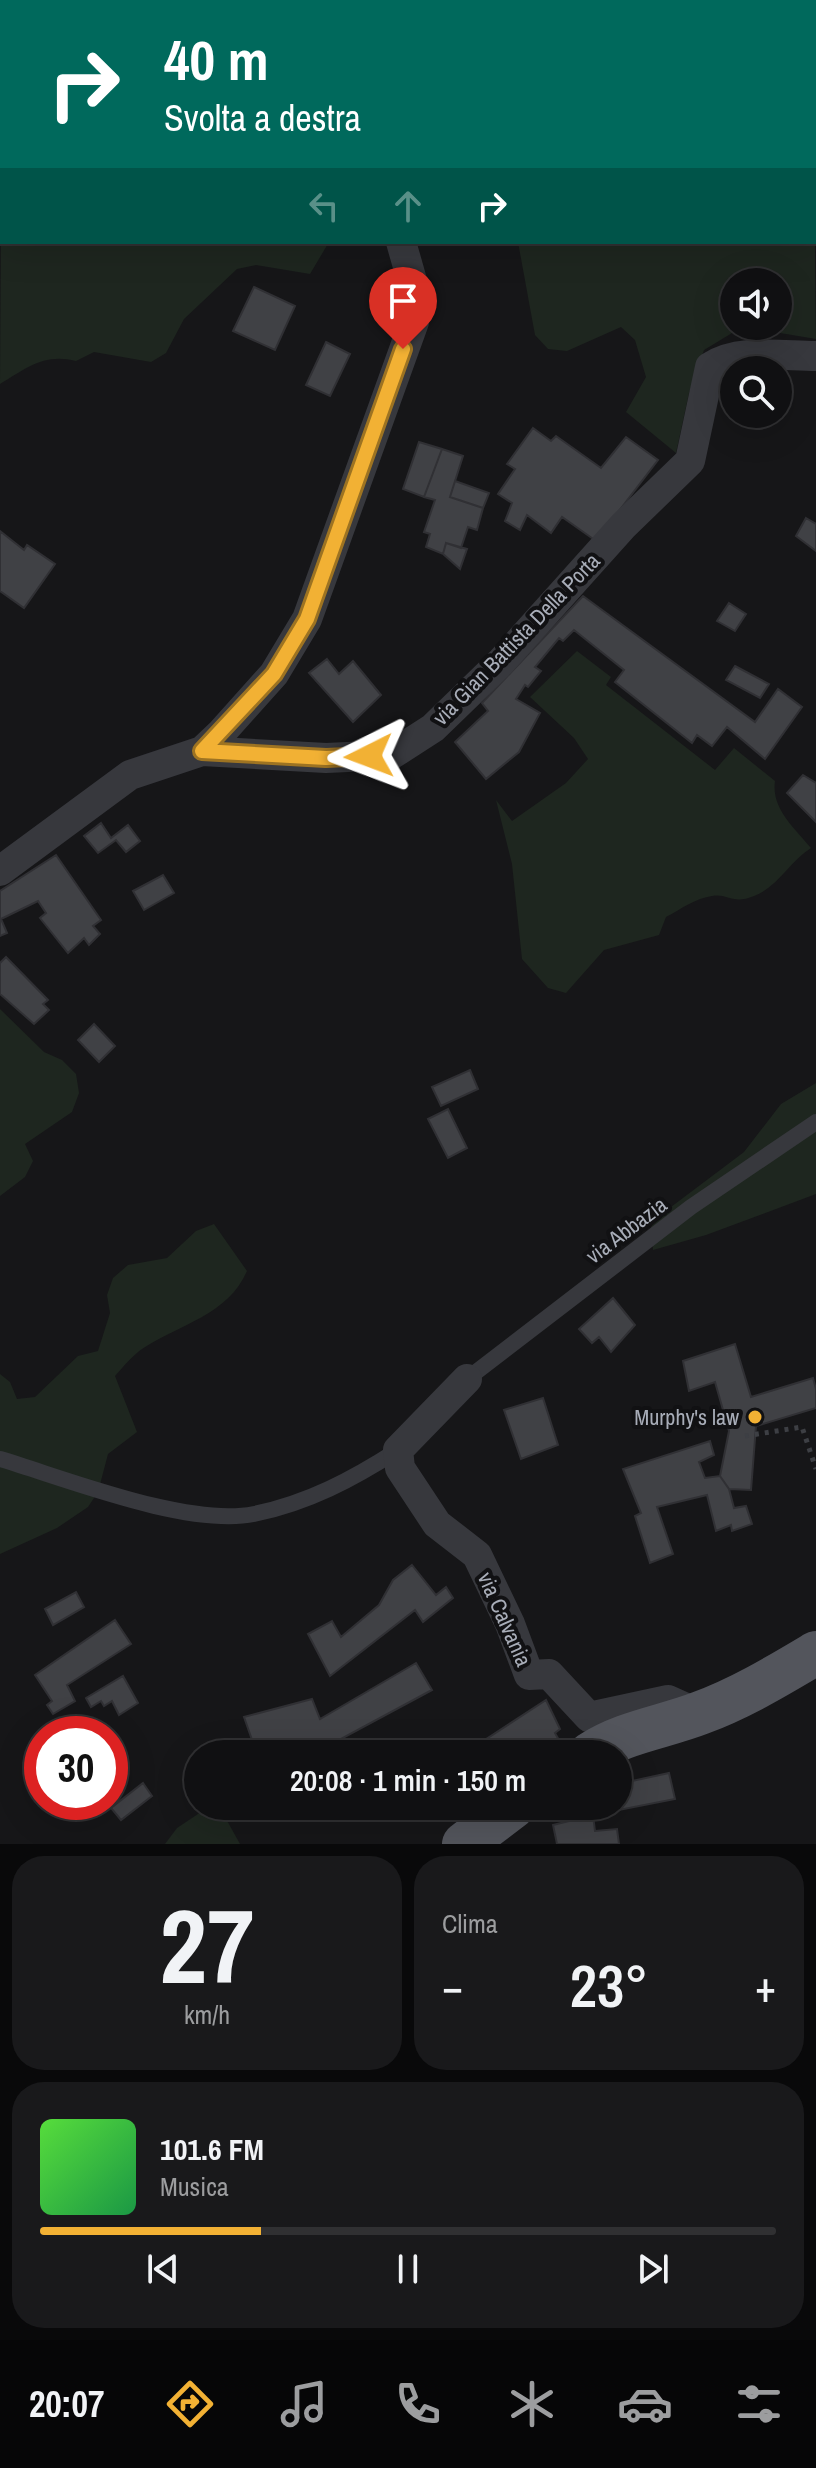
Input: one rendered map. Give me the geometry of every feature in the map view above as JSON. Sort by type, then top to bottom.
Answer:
[{"type":"main road","points":[[621,1740],[650,1727],[699,1714],[771,1680],[816,1653]]},
{"type":"main road","points":[[464,1844],[496,1820]]},
{"type":"street","points":[[202,751],[274,674],[307,619],[414,322],[413,284],[402,244]]},
{"type":"street","name":"via Gian Battista Della Porta","points":[[0,871],[130,775],[202,751],[326,758],[391,755],[433,728],[501,662],[623,526],[690,461],[710,367],[721,359],[743,356],[816,356]]},
{"type":"street","points":[[398,1450],[467,1379]]},
{"type":"street","name":"via Calvania","points":[[398,1450],[400,1468],[437,1524],[477,1555],[510,1624],[529,1675],[549,1674],[589,1717],[668,1700],[699,1714]]},
{"type":"lane","name":"via Abbazia","points":[[467,1379],[691,1207],[816,1122]]},
{"type":"lane","points":[[0,1459],[185,1513],[252,1514],[318,1496],[360,1475],[398,1450]]},
{"type":"path","points":[[745,1436],[802,1427],[816,1469]]},
{"type":"shaded area","points":[[1,244],[328,244],[310,274],[256,265],[237,269],[184,319],[166,353],[151,362],[94,352],[76,361],[54,359],[36,364],[0,384]]},
{"type":"shaded area","points":[[518,244],[815,244],[816,339],[792,335],[792,268],[720,268],[720,340],[704,350],[689,393],[676,453],[626,412],[646,377],[635,340],[621,327],[567,351],[548,349],[535,335]]},
{"type":"shaded area","points":[[577,651],[611,677],[606,685],[715,770],[734,748],[775,781],[780,809],[811,848],[777,880],[754,896],[700,899],[666,917],[659,935],[604,950],[566,993],[548,988],[522,959],[512,864],[496,800],[512,821],[566,783],[588,759],[574,738],[530,697]]},
{"type":"shaded area","points":[[0,1009],[44,1052],[62,1060],[76,1074],[79,1093],[72,1112],[25,1144],[33,1161],[25,1177],[0,1196]]},
{"type":"shaded area","points":[[816,1083],[816,1194],[706,1235],[653,1250],[651,1227],[663,1213],[744,1152],[781,1104]]},
{"type":"shaded area","points":[[214,1224],[247,1271],[239,1286],[202,1317],[142,1349],[115,1376],[137,1432],[108,1454],[98,1492],[88,1507],[57,1528],[0,1554],[0,1374],[10,1382],[17,1399],[35,1397],[78,1356],[98,1351],[110,1313],[107,1295],[113,1278],[128,1265],[167,1258],[196,1231]]},
{"type":"shaded area","points":[[189,1820],[227,1820],[240,1844],[165,1844],[177,1828]]},
{"type":"building","points":[[254,287],[295,306],[275,350],[233,331]]},
{"type":"building","points":[[326,342],[350,354],[330,396],[306,385]]},
{"type":"building","points":[[533,428],[551,441],[556,436],[601,468],[626,437],[658,460],[596,541],[562,517],[551,533],[527,515],[520,530],[505,521],[512,503],[498,494],[515,469],[507,464]]},
{"type":"building","points":[[419,442],[442,449],[424,497],[403,489]]},
{"type":"building","points":[[442,449],[463,456],[450,497],[483,508],[477,530],[468,527],[461,548],[446,543],[443,554],[426,547],[430,534],[424,532],[435,500],[424,497]]},
{"type":"building","points":[[455,481],[489,493],[483,508],[450,497]]},
{"type":"building","points":[[806,518],[816,524],[816,551],[796,536]]},
{"type":"building","points":[[0,531],[24,550],[27,545],[55,564],[24,608],[0,591]]},
{"type":"building","points":[[446,543],[467,549],[460,569],[443,554]]},
{"type":"building","points":[[583,596],[755,722],[778,689],[802,707],[765,759],[727,727],[712,746],[697,735],[692,743],[615,682],[624,670],[574,630],[563,641],[559,638],[535,667],[541,671],[528,687],[525,685],[516,699],[540,713],[519,752],[486,779],[455,742],[488,711],[482,703]]},
{"type":"building","points":[[729,603],[746,614],[735,631],[717,621]]},
{"type":"building","points":[[327,659],[339,674],[353,661],[381,695],[353,722],[309,673]]},
{"type":"building","points":[[735,666],[769,684],[760,698],[726,680]]},
{"type":"building","points":[[803,775],[816,783],[816,822],[787,793]]},
{"type":"building","points":[[101,823],[111,838],[128,825],[140,841],[126,852],[116,840],[98,853],[84,836]]},
{"type":"building","points":[[56,855],[101,920],[93,926],[100,934],[89,945],[84,938],[68,953],[40,918],[46,913],[38,901],[1,919],[7,933],[0,936],[0,891]]},
{"type":"building","points":[[163,875],[174,893],[144,910],[133,891]]},
{"type":"building","points":[[6,957],[48,1000],[43,1004],[49,1010],[34,1024],[0,994],[0,963]]},
{"type":"building","points":[[94,1024],[115,1046],[99,1062],[78,1040]]},
{"type":"building","points":[[470,1070],[478,1089],[441,1106],[432,1087]]},
{"type":"building","points":[[448,1109],[467,1148],[448,1158],[428,1119]]},
{"type":"building","points":[[613,1298],[635,1325],[611,1352],[599,1337],[592,1343],[579,1329]]},
{"type":"building","name":"Murphy's law","points":[[735,1344],[751,1397],[813,1378],[816,1389],[816,1408],[756,1426],[751,1490],[729,1489],[720,1476],[729,1431],[715,1382],[689,1391],[683,1361]]},
{"type":"building","points":[[543,1398],[558,1445],[521,1459],[504,1410]]},
{"type":"building","points":[[710,1441],[714,1455],[699,1462],[705,1478],[720,1476],[729,1489],[734,1508],[746,1506],[752,1524],[732,1531],[731,1525],[716,1531],[707,1495],[657,1507],[673,1554],[650,1563],[635,1516],[641,1513],[623,1469]]},
{"type":"building","points":[[412,1565],[436,1595],[446,1587],[453,1598],[423,1622],[415,1610],[330,1676],[308,1634],[332,1621],[341,1637],[379,1605],[393,1580]]},
{"type":"building","points":[[76,1592],[84,1607],[53,1625],[45,1609]]},
{"type":"building","points":[[115,1620],[131,1644],[67,1685],[75,1701],[53,1714],[47,1705],[52,1701],[35,1675]]},
{"type":"building","points":[[416,1663],[432,1690],[339,1740],[252,1740],[244,1717],[312,1699],[320,1719]]},
{"type":"building","points":[[123,1676],[138,1703],[119,1715],[112,1701],[104,1706],[101,1701],[91,1707],[86,1698]]},
{"type":"building","points":[[546,1700],[560,1729],[555,1733],[559,1740],[485,1740]]},
{"type":"building","points":[[669,1773],[675,1799],[632,1807],[632,1781]]},
{"type":"building","points":[[143,1783],[152,1796],[128,1815],[128,1795]]},
{"type":"building","points":[[573,1820],[594,1820],[595,1831],[617,1829],[619,1844],[557,1844],[553,1825]]},
{"type":"place","name":"Murphy's law","points":[[755,1417]]},
{"type":"route","points":[[369,756],[326,758],[202,751],[274,674],[307,619],[403,349]]}]
